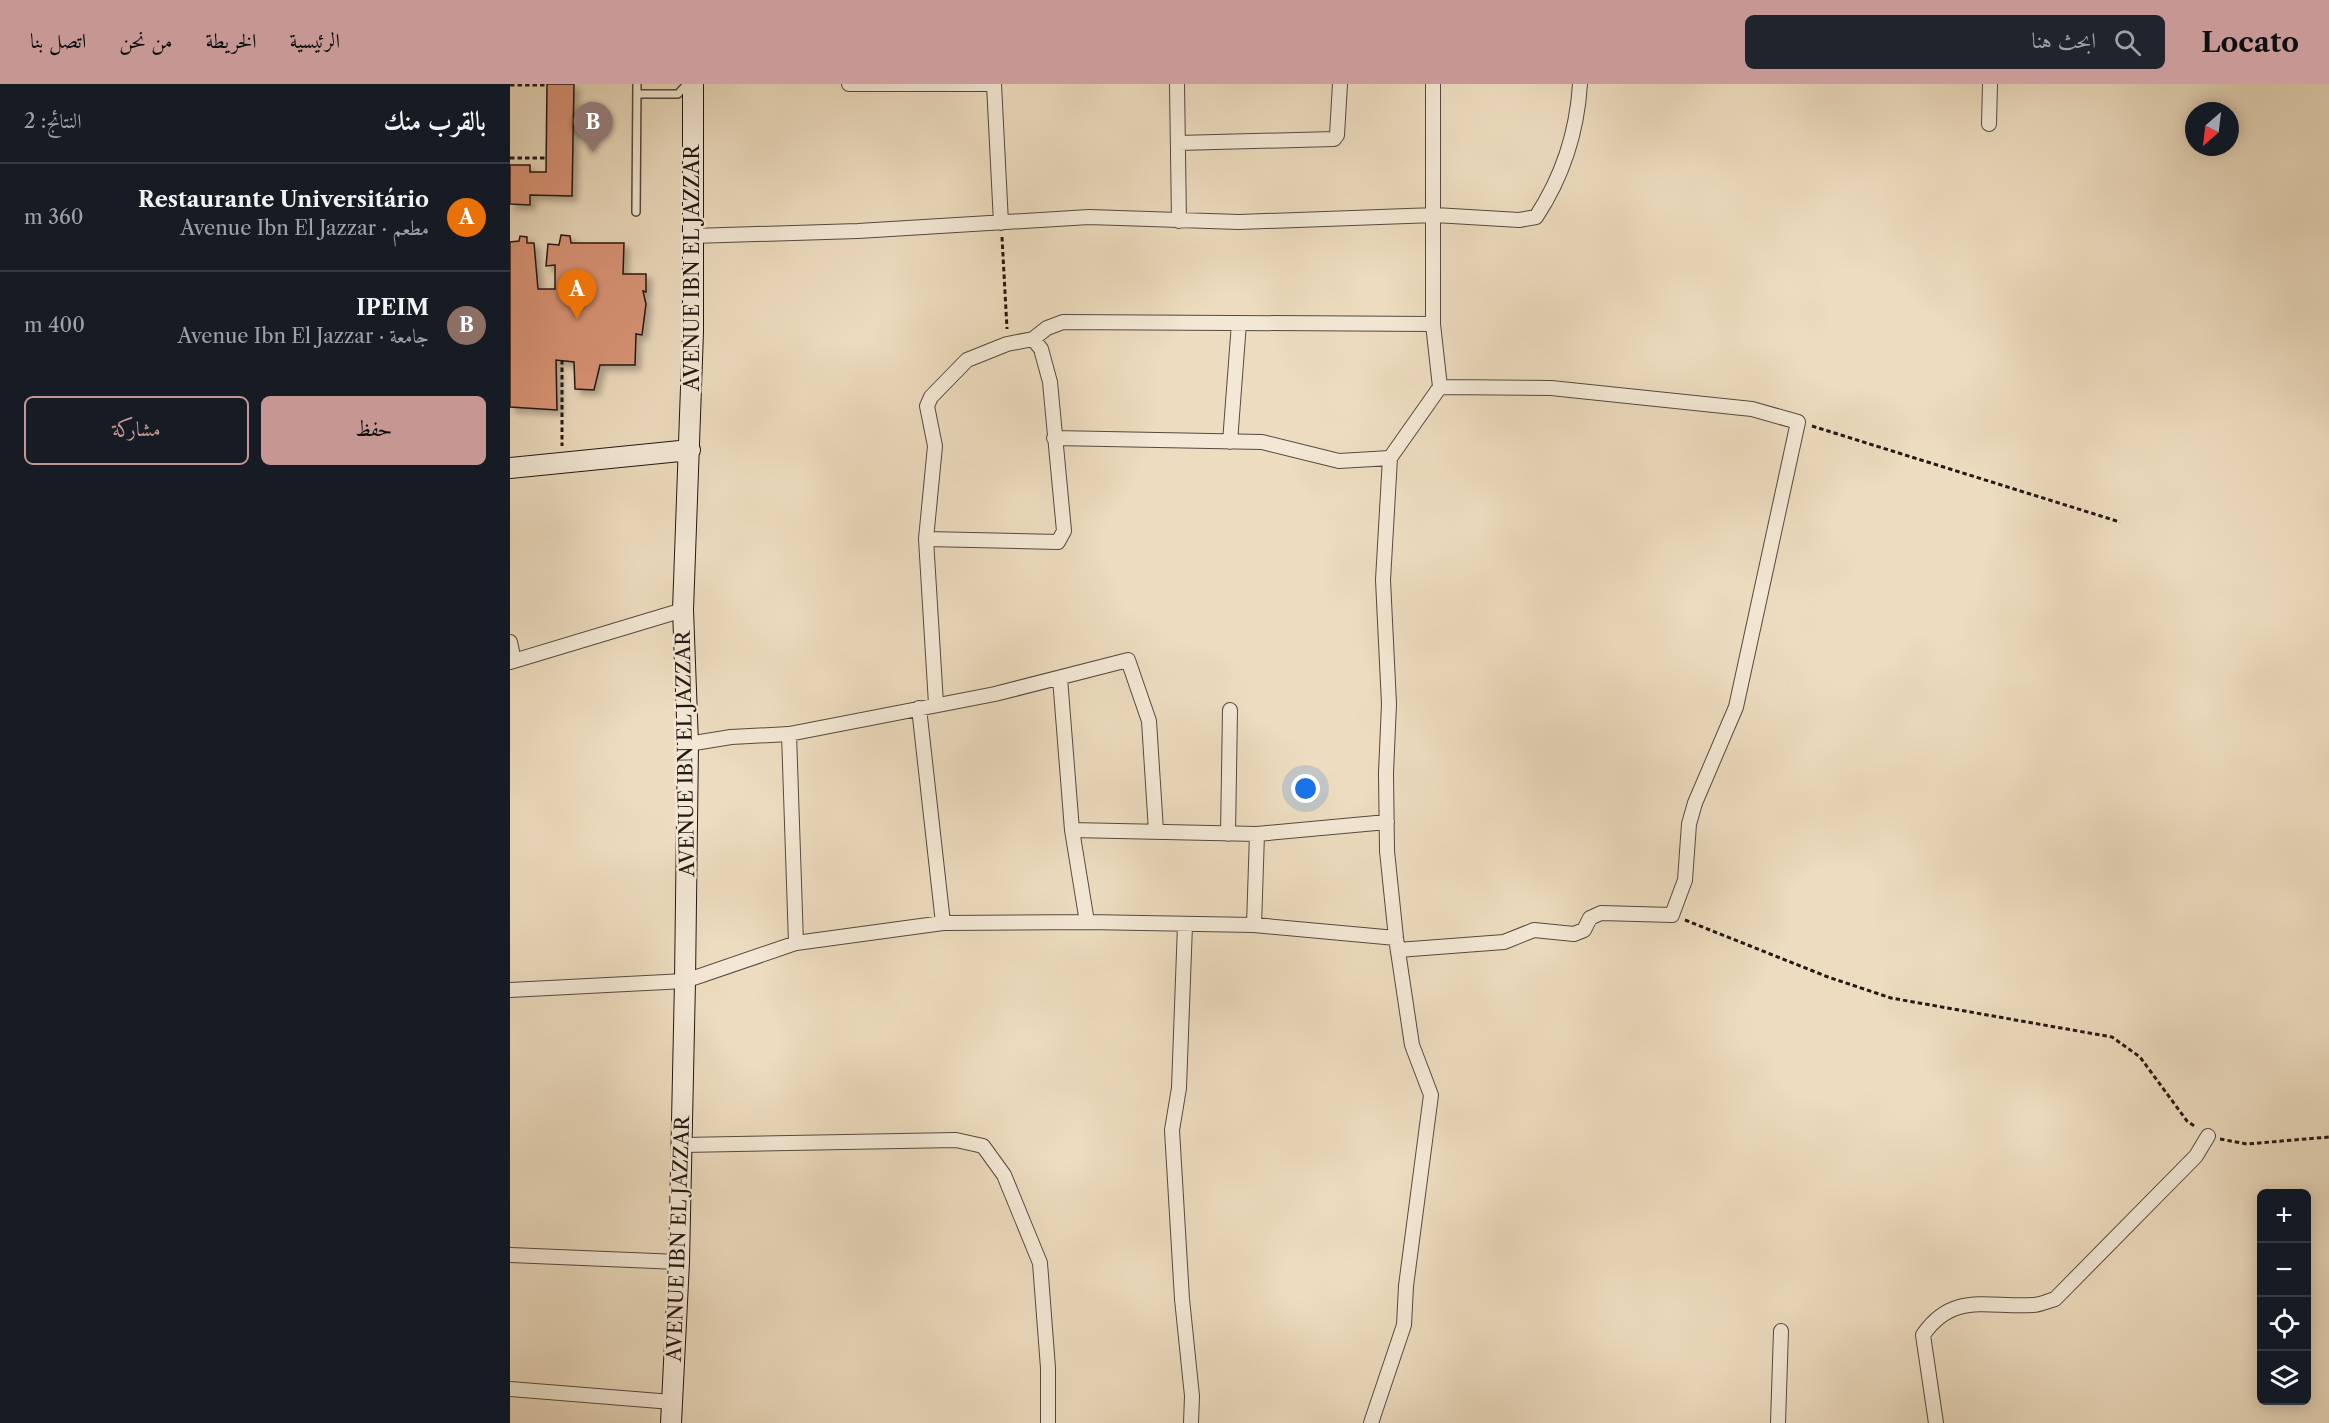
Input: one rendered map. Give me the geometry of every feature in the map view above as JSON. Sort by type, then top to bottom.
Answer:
[{"type":"main road","name":"AVENUE IBN EL JAZZAR","points":[[671,1423],[679,1262],[686,981],[688,744],[683,610],[690,450],[693,84]]},
{"type":"main road","points":[[510,468],[690,450]]},
{"type":"street","points":[[849,84],[987,84]]},
{"type":"street","points":[[994,84],[1001,223]]},
{"type":"street","points":[[1177,84],[1179,221]]},
{"type":"street","points":[[1178,143],[1334,139],[1337,135],[1340,84]]},
{"type":"street","points":[[1371,1423],[1404,1325],[1406,1286],[1431,1095],[1412,1045],[1397,944],[1387,822],[1386,773],[1389,704],[1383,580],[1390,458],[1440,387],[1433,324],[1434,84]]},
{"type":"street","points":[[693,236],[1089,217],[1239,222],[1435,215],[1519,220],[1536,217],[1552,192],[1574,136],[1580,84]]},
{"type":"street","points":[[1989,124],[1990,84]]},
{"type":"street","points":[[936,704],[926,539],[935,446],[927,406],[967,360],[1007,344],[1034,339],[1047,328],[1063,322],[1433,324]]},
{"type":"street","points":[[1230,442],[1239,323]]},
{"type":"street","points":[[926,539],[1058,542],[1064,531],[1050,382],[1041,349],[1034,339]]},
{"type":"street","points":[[510,990],[686,981],[796,943],[943,924],[1087,922],[1254,925],[1397,944],[1504,942],[1534,930],[1579,933],[1590,918],[1601,913],[1672,915],[1685,880],[1689,824],[1695,803],[1721,737],[1736,707],[1798,422],[1752,410],[1551,388],[1440,387]]},
{"type":"street","points":[[1054,438],[1262,442],[1339,461],[1390,458]]},
{"type":"street","points":[[510,642],[512,662],[683,610]]},
{"type":"street","points":[[688,744],[731,737],[789,734],[995,694],[1124,659],[1129,662],[1149,721],[1156,831]]},
{"type":"street","points":[[1060,678],[1072,830],[1087,922]]},
{"type":"street","points":[[919,708],[943,924]]},
{"type":"street","points":[[1228,834],[1230,710]]},
{"type":"street","points":[[789,734],[796,943]]},
{"type":"street","points":[[1072,830],[1257,834],[1387,822]]},
{"type":"street","points":[[1254,925],[1257,834]]},
{"type":"street","points":[[1185,925],[1179,1088],[1173,1130],[1182,1299],[1192,1396],[1191,1423]]},
{"type":"street","points":[[1936,1423],[1923,1335],[1934,1320],[1955,1309],[1984,1302],[2034,1305],[2055,1299],[2196,1156],[2208,1136]]},
{"type":"street","points":[[682,1145],[956,1140],[983,1146],[1004,1175],[1040,1263],[1048,1368],[1048,1423]]},
{"type":"street","points":[[510,1255],[679,1262]]},
{"type":"street","points":[[1778,1423],[1781,1331]]},
{"type":"street","points":[[510,1389],[672,1402]]},
{"type":"lane","points":[[636,212],[637,84]]},
{"type":"lane","points":[[637,94],[678,94],[687,84]]},
{"type":"path","points":[[510,85],[547,85]]},
{"type":"path","points":[[510,158],[546,158]]},
{"type":"path","points":[[1001,223],[1007,344]]},
{"type":"path","points":[[562,360],[563,461]]},
{"type":"path","points":[[1798,422],[2120,522]]},
{"type":"path","points":[[1672,915],[1828,977],[1891,998],[2112,1036],[2140,1057],[2187,1120],[2208,1136],[2247,1144],[2329,1137]]},
{"type":"building","points":[[547,84],[574,84],[572,196],[530,195],[530,205],[510,204],[510,165],[530,165],[530,172],[546,172]]},
{"type":"building","points":[[561,235],[570,236],[571,243],[624,243],[623,274],[646,274],[646,292],[643,291],[646,304],[642,335],[636,334],[635,365],[600,365],[594,390],[575,389],[574,362],[556,360],[557,410],[510,407],[510,242],[519,241],[520,236],[527,237],[527,243],[534,243],[538,289],[555,289],[555,265],[546,266],[548,244],[559,245]]},
{"type":"place","name":"IPEIM","points":[[593,152]]},
{"type":"place","name":"Restaurante Universitário","points":[[577,319]]}]
